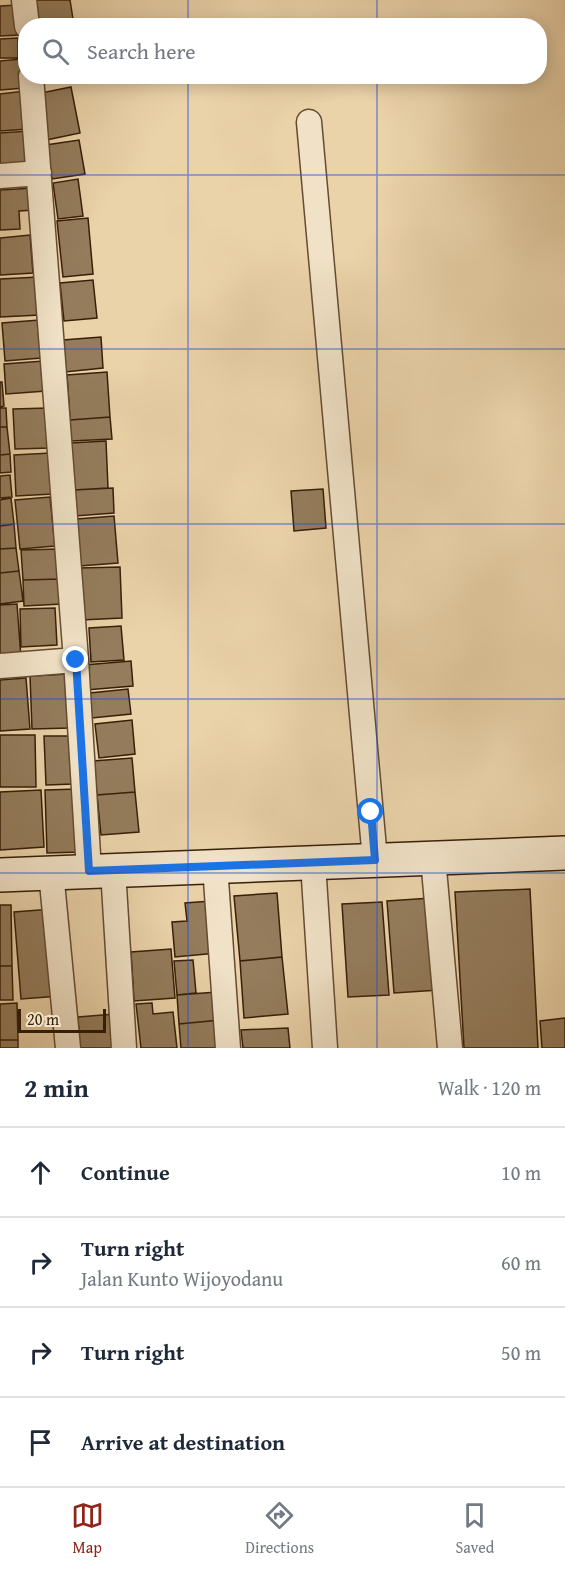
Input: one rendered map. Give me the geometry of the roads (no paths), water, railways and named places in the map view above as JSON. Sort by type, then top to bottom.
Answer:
[{"type":"street","points":[[24,0],[26,18]]},
{"type":"street","points":[[32,84],[76,660],[124,1048]]},
{"type":"street","points":[[309,122],[375,860]]},
{"type":"street","points":[[0,176],[39,173]]},
{"type":"street","points":[[0,666],[76,660]]},
{"type":"street","points":[[0,875],[565,853]]},
{"type":"street","points":[[434,858],[450,1048]]},
{"type":"street","points":[[313,863],[325,1048]]},
{"type":"street","points":[[215,866],[228,1048]]},
{"type":"street","points":[[51,872],[68,1048]]}]
